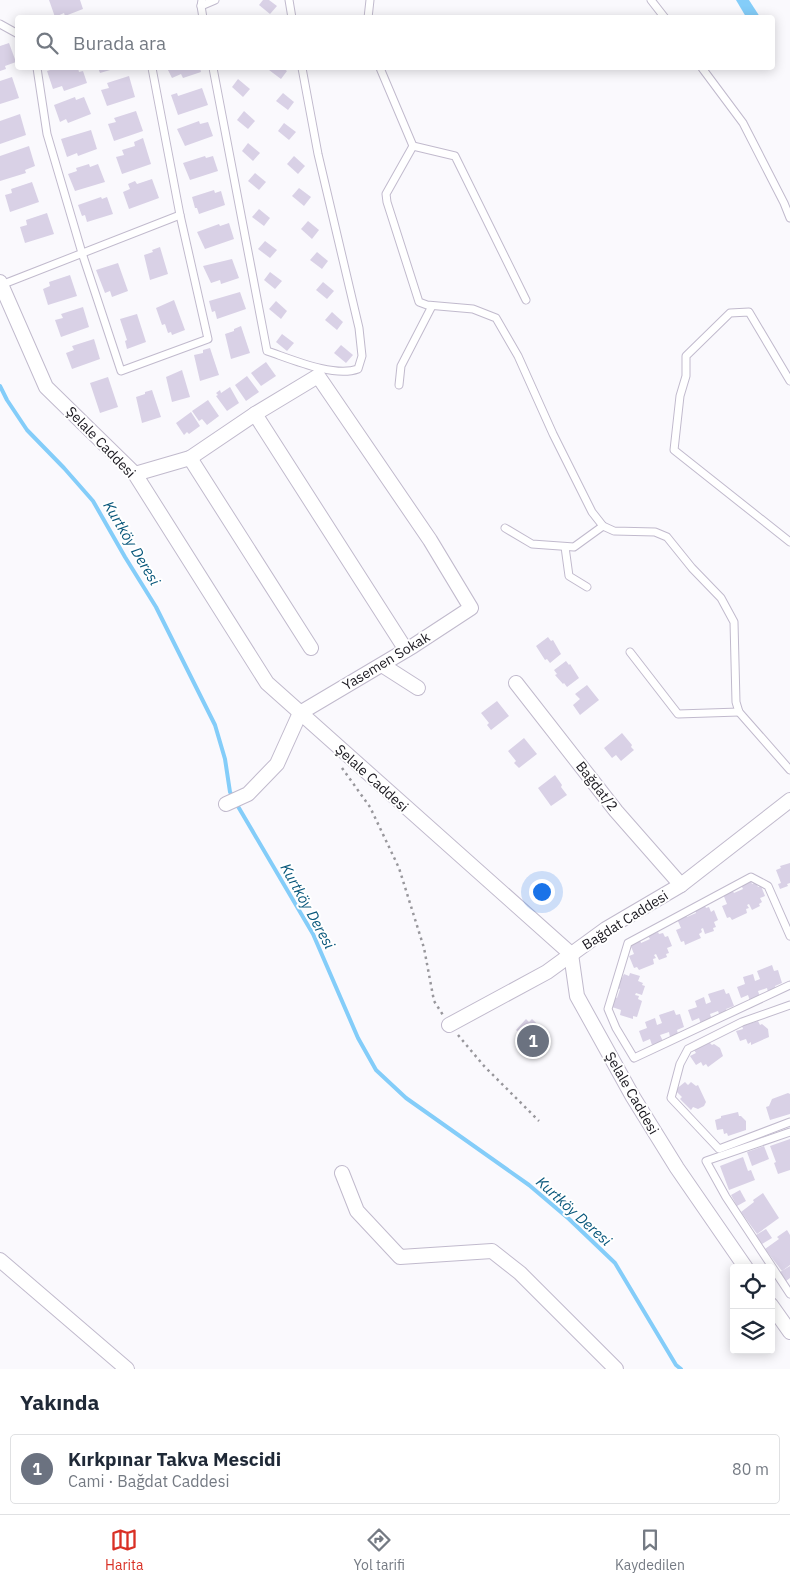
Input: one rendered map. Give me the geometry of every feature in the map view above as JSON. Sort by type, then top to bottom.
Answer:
[{"type":"street","name":"Şelale Caddesi","points":[[1,283],[46,387],[135,474],[267,683],[571,954],[577,996],[633,1097],[677,1168],[743,1264]]},
{"type":"street","name":"Yasemen Sokak","points":[[255,414],[318,376],[430,540],[472,608],[382,665],[300,713]]},
{"type":"street","points":[[135,474],[190,458],[255,414],[406,650]]},
{"type":"street","points":[[190,458],[311,648]]},
{"type":"street","points":[[382,665],[418,688]]},
{"type":"street","name":"Bağdat/2","points":[[516,683],[616,811],[681,885]]},
{"type":"street","points":[[226,804],[248,794],[276,764],[300,713]]},
{"type":"street","name":"Bağdat Caddesi","points":[[449,1025],[547,972],[606,929],[681,885],[790,800]]},
{"type":"street","points":[[342,1173],[357,1211],[400,1257],[492,1251],[520,1273],[616,1369]]},
{"type":"street","points":[[0,1260],[127,1369]]},
{"type":"street","points":[[774,1309],[790,1332]]},
{"type":"lane","points":[[202,3],[215,0]]},
{"type":"lane","points":[[289,0],[292,15]]},
{"type":"lane","points":[[368,15],[370,0]]},
{"type":"lane","points":[[651,0],[663,15]]},
{"type":"lane","points":[[0,24],[15,32]]},
{"type":"lane","points":[[36,70],[47,134],[82,253],[121,372],[208,339],[180,215],[152,70]]},
{"type":"lane","points":[[213,70],[267,351],[314,366],[349,373],[358,370],[362,356],[359,328],[318,154],[302,70]]},
{"type":"lane","points":[[381,70],[413,146]]},
{"type":"lane","points":[[703,70],[743,123],[790,218]]},
{"type":"lane","points":[[413,146],[455,156],[526,300]]},
{"type":"lane","points":[[413,146],[386,194],[419,302],[432,306],[473,309],[496,318],[518,356],[553,434],[592,512],[603,526],[614,531],[655,532],[667,537],[720,598],[734,622],[736,702],[739,712],[790,770]]},
{"type":"lane","points":[[1,283],[180,215]]},
{"type":"lane","points":[[399,385],[401,366],[432,306]]},
{"type":"lane","points":[[790,381],[749,312],[730,313],[686,356],[686,376],[680,396],[674,450],[790,542]]},
{"type":"lane","points":[[505,528],[532,544],[574,547],[603,526]]},
{"type":"lane","points":[[565,547],[569,576],[588,587]]},
{"type":"lane","points":[[630,652],[678,714],[739,712]]},
{"type":"lane","points":[[790,936],[768,886],[750,877],[628,943],[608,1009],[616,1028],[634,1058],[790,985]]},
{"type":"lane","points":[[790,1005],[742,1022],[688,1049],[680,1064],[670,1098],[719,1149],[790,1122]]},
{"type":"lane","points":[[790,1132],[706,1161],[726,1197],[790,1294]]},
{"type":"path","points":[[341,768],[370,807],[399,868],[424,948],[434,1001],[449,1025],[484,1066],[539,1121]]},
{"type":"water","points":[[736,0],[749,0],[759,15],[745,15]]},
{"type":"building","points":[[49,0],[80,0],[83,9],[68,15],[64,13],[54,15]]},
{"type":"building","points":[[263,0],[269,0],[277,6],[270,14],[259,5]]},
{"type":"building","points":[[9,43],[15,62],[5,66],[6,69],[0,71],[0,46]]},
{"type":"building","points":[[99,70],[110,70],[100,73]]},
{"type":"building","points":[[168,70],[200,70],[201,72],[183,78],[181,74],[172,78]]},
{"type":"building","points":[[269,70],[286,70],[287,71],[281,79]]},
{"type":"building","points":[[47,71],[83,71],[87,83],[64,91],[62,86],[53,89]]},
{"type":"building","points":[[129,76],[135,97],[107,106],[101,90],[109,88],[107,83]]},
{"type":"building","points":[[12,77],[19,98],[0,104],[0,81]]},
{"type":"building","points":[[238,79],[250,89],[243,97],[232,87]]},
{"type":"building","points":[[202,88],[208,105],[178,115],[171,95],[177,93],[178,96]]},
{"type":"building","points":[[283,93],[294,102],[288,110],[276,101]]},
{"type":"building","points":[[75,97],[76,100],[84,97],[91,114],[68,123],[66,119],[60,122],[54,105]]},
{"type":"building","points":[[136,111],[143,131],[114,141],[108,124],[116,122],[114,118]]},
{"type":"building","points":[[244,111],[255,121],[248,129],[237,120]]},
{"type":"building","points":[[20,114],[26,135],[0,144],[0,121]]},
{"type":"building","points":[[199,121],[200,124],[208,122],[213,136],[185,146],[177,129]]},
{"type":"building","points":[[284,123],[296,132],[289,140],[278,131]]},
{"type":"building","points":[[91,130],[97,149],[78,156],[77,153],[67,157],[61,139]]},
{"type":"building","points":[[143,138],[151,164],[122,174],[116,157],[124,155],[122,150],[135,146],[134,142]]},
{"type":"building","points":[[248,143],[260,153],[253,161],[242,151]]},
{"type":"building","points":[[29,146],[35,166],[25,170],[26,173],[0,181],[0,156]]},
{"type":"building","points":[[205,156],[206,158],[213,156],[218,171],[190,180],[183,163]]},
{"type":"building","points":[[294,156],[305,166],[298,174],[287,164]]},
{"type":"building","points":[[89,164],[90,167],[98,164],[105,182],[75,191],[68,174],[77,171],[76,168]]},
{"type":"building","points":[[255,173],[266,182],[259,190],[248,181]]},
{"type":"building","points":[[152,179],[159,198],[129,209],[123,192],[130,189],[128,184],[135,181],[137,184]]},
{"type":"building","points":[[32,182],[39,202],[10,212],[5,195],[12,193],[11,189]]},
{"type":"building","points":[[299,188],[311,197],[304,206],[292,196]]},
{"type":"building","points":[[214,190],[215,193],[221,191],[225,205],[199,214],[192,197]]},
{"type":"building","points":[[101,197],[102,199],[107,197],[113,214],[87,222],[85,215],[82,216],[78,205]]},
{"type":"building","points":[[259,209],[270,218],[264,226],[252,217]]},
{"type":"building","points":[[47,213],[54,234],[25,243],[20,227],[27,225],[26,220]]},
{"type":"building","points":[[308,221],[319,230],[312,239],[301,229]]},
{"type":"building","points":[[229,223],[234,239],[205,249],[197,232],[219,224],[220,226]]},
{"type":"building","points":[[265,241],[277,250],[270,258],[258,249]]},
{"type":"building","points":[[160,247],[168,274],[150,280],[144,255]]},
{"type":"building","points":[[317,252],[328,261],[322,269],[310,260]]},
{"type":"building","points":[[232,259],[239,278],[221,284],[220,280],[211,283],[203,266]]},
{"type":"building","points":[[118,263],[128,291],[112,297],[110,291],[105,293],[96,270]]},
{"type":"building","points":[[270,272],[282,281],[275,289],[264,280]]},
{"type":"building","points":[[70,275],[77,296],[48,305],[43,289],[50,286],[49,282]]},
{"type":"building","points":[[323,282],[334,291],[327,299],[316,290]]},
{"type":"building","points":[[240,292],[246,309],[217,319],[215,311],[212,312],[209,301]]},
{"type":"building","points":[[174,300],[185,330],[172,335],[171,332],[168,333],[165,324],[162,325],[156,308]]},
{"type":"building","points":[[276,301],[287,311],[281,319],[269,309]]},
{"type":"building","points":[[83,307],[89,327],[61,337],[55,320],[63,318],[61,314]]},
{"type":"building","points":[[332,312],[343,322],[337,330],[325,320]]},
{"type":"building","points":[[137,314],[146,342],[127,349],[125,341],[127,340],[120,319]]},
{"type":"building","points":[[241,326],[250,353],[231,359],[225,334]]},
{"type":"building","points":[[282,334],[294,343],[287,351],[276,342]]},
{"type":"building","points":[[94,339],[100,359],[72,369],[66,353],[74,350],[72,346]]},
{"type":"building","points":[[341,345],[353,355],[346,363],[334,353]]},
{"type":"building","points":[[210,348],[219,375],[200,381],[194,355],[203,353],[203,350]]},
{"type":"building","points":[[266,362],[276,376],[261,386],[251,373]]},
{"type":"building","points":[[182,370],[190,397],[172,402],[166,377]]},
{"type":"building","points":[[247,376],[259,392],[246,401],[235,385]]},
{"type":"building","points":[[108,377],[118,407],[100,413],[90,383]]},
{"type":"building","points":[[230,387],[239,403],[227,411],[216,396],[218,395],[216,393],[220,390],[221,393]]},
{"type":"building","points":[[152,390],[161,417],[142,423],[136,397]]},
{"type":"building","points":[[208,400],[219,416],[207,425],[202,419],[199,421],[192,411]]},
{"type":"building","points":[[191,412],[200,426],[189,434],[187,432],[184,435],[176,423]]},
{"type":"building","points":[[548,637],[551,641],[553,640],[561,654],[550,663],[547,659],[545,660],[536,646]]},
{"type":"building","points":[[566,661],[579,678],[567,687],[555,675],[557,674],[554,670]]},
{"type":"building","points":[[587,685],[599,700],[580,715],[573,705],[580,699],[575,694]]},
{"type":"building","points":[[497,701],[509,716],[491,730],[487,725],[489,723],[481,713]]},
{"type":"building","points":[[622,733],[634,750],[621,761],[616,755],[612,758],[604,748]]},
{"type":"building","points":[[524,738],[537,754],[519,768],[508,751]]},
{"type":"building","points":[[555,775],[567,795],[551,806],[538,788]]},
{"type":"building","points":[[790,863],[790,883],[787,884],[788,886],[780,889],[778,884],[781,883],[776,870],[781,868],[780,866]]},
{"type":"building","points":[[751,881],[752,884],[756,882],[758,887],[761,886],[765,896],[760,898],[762,902],[759,904],[760,906],[752,910],[749,904],[747,905],[749,908],[746,909],[747,913],[732,920],[730,917],[727,918],[722,906],[727,904],[723,894],[732,890],[734,893],[743,889],[741,885]]},
{"type":"building","points":[[705,906],[706,908],[709,907],[711,912],[714,910],[718,920],[714,922],[716,927],[713,928],[714,931],[705,934],[703,928],[699,934],[701,938],[685,945],[684,941],[681,942],[676,930],[681,928],[677,919],[696,913],[695,910]]},
{"type":"building","points":[[658,932],[659,934],[663,933],[665,937],[668,936],[672,946],[667,948],[669,953],[666,954],[667,957],[659,960],[656,954],[654,955],[656,958],[653,959],[654,964],[639,970],[637,967],[634,968],[629,956],[634,954],[630,944],[640,940],[641,943],[650,939],[648,936]]},
{"type":"building","points":[[772,965],[774,971],[778,970],[782,983],[775,986],[776,990],[768,992],[767,988],[758,991],[760,997],[750,1001],[748,995],[741,998],[737,987],[745,984],[743,977],[753,974],[755,981],[760,979],[757,971]]},
{"type":"building","points":[[630,973],[640,976],[638,981],[645,986],[642,995],[636,993],[635,995],[639,996],[638,999],[642,1001],[637,1017],[633,1016],[633,1019],[620,1015],[621,1010],[612,1007],[620,989],[616,987],[620,977],[622,978],[624,974],[629,976]]},
{"type":"building","points":[[724,989],[726,994],[729,993],[734,1006],[726,1009],[728,1013],[720,1016],[718,1011],[710,1014],[712,1020],[701,1024],[699,1018],[692,1021],[688,1010],[697,1007],[695,1001],[704,997],[706,1004],[711,1002],[708,994]]},
{"type":"building","points":[[674,1010],[676,1015],[680,1014],[684,1027],[677,1030],[678,1034],[670,1037],[669,1032],[660,1035],[663,1041],[652,1045],[650,1039],[643,1042],[639,1031],[647,1028],[645,1022],[655,1018],[657,1025],[662,1023],[659,1015]]},
{"type":"building","points":[[526,1019],[529,1022],[532,1019],[551,1037],[530,1059],[519,1049],[523,1045],[516,1038],[520,1033],[516,1030]]},
{"type":"building","points":[[758,1021],[760,1025],[762,1024],[768,1029],[769,1037],[751,1045],[751,1042],[748,1044],[746,1039],[740,1041],[736,1031],[743,1029],[742,1026]]},
{"type":"building","points":[[709,1042],[720,1048],[723,1056],[708,1067],[706,1064],[703,1066],[701,1062],[696,1065],[690,1056],[696,1053],[694,1050]]},
{"type":"building","points":[[685,1082],[688,1085],[691,1082],[696,1086],[698,1085],[706,1102],[704,1106],[698,1109],[693,1107],[691,1110],[680,1099],[682,1097],[675,1090]]},
{"type":"building","points":[[790,1094],[790,1114],[770,1120],[766,1107],[769,1106],[772,1099]]},
{"type":"building","points":[[738,1112],[739,1116],[746,1121],[746,1130],[728,1136],[727,1133],[724,1134],[723,1129],[717,1130],[715,1120],[721,1118],[721,1116]]},
{"type":"building","points":[[790,1139],[790,1170],[778,1174],[770,1146]]},
{"type":"building","points":[[764,1146],[769,1159],[752,1166],[747,1152]]},
{"type":"building","points":[[743,1157],[748,1171],[751,1170],[755,1180],[729,1190],[720,1166]]},
{"type":"building","points":[[740,1190],[746,1201],[737,1206],[731,1195]]},
{"type":"building","points":[[763,1193],[779,1218],[757,1234],[741,1212]]},
{"type":"building","points":[[766,1229],[772,1238],[762,1244],[756,1235]]},
{"type":"building","points":[[787,1230],[790,1235],[790,1265],[782,1271],[765,1249],[779,1239],[777,1237]]},
{"type":"building","points":[[790,1266],[790,1278],[786,1281],[780,1272]]},
{"type":"waterway","name":"Kurtköy Deresi","points":[[0,386],[27,430],[93,501],[156,607],[215,725],[225,759],[230,792],[233,797]]},
{"type":"waterway","name":"Kurtköy Deresi","points":[[236,803],[313,934],[358,1038],[376,1070],[406,1098],[529,1185],[569,1219],[615,1263],[676,1365],[681,1369]]},
{"type":"place","name":"Kırkpınar Takva Mescidi","points":[[533,1041]]}]
